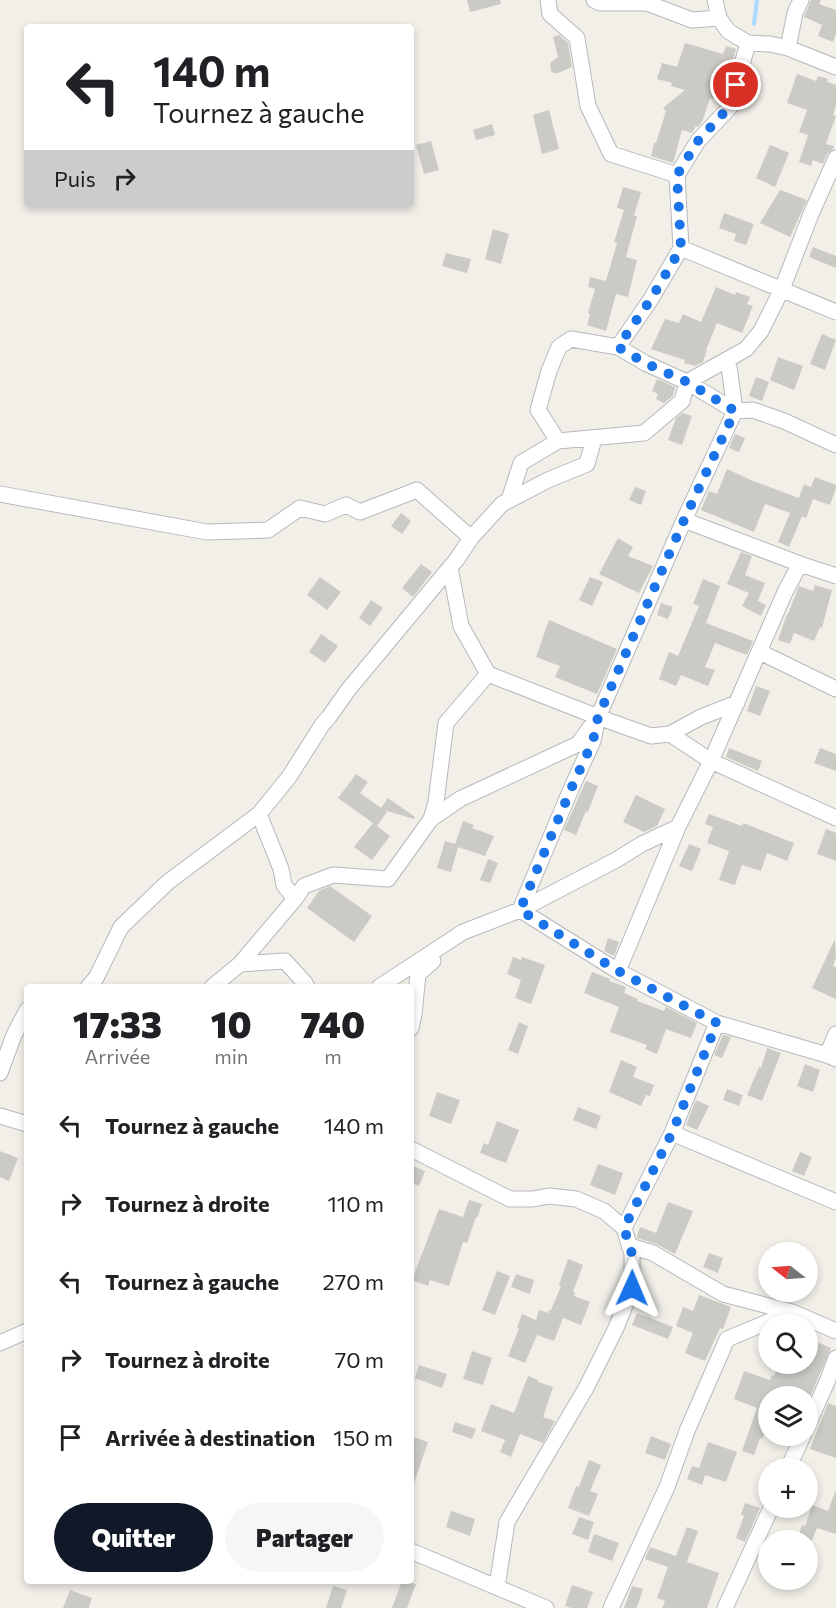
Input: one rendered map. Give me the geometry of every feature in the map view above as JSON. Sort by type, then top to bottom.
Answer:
[{"type":"street","points":[[548,0],[550,14],[577,38],[588,106],[611,154],[677,175]]},
{"type":"street","points":[[594,0],[600,3],[647,3],[692,20],[719,18]]},
{"type":"street","points":[[715,0],[719,18],[728,31],[748,43],[788,48],[836,67]]},
{"type":"street","points":[[788,48],[795,13],[801,0]]},
{"type":"street","points":[[618,347],[651,299],[681,248],[677,175],[698,141],[730,106],[748,43]]},
{"type":"street","points":[[509,500],[521,463],[558,441],[644,433],[682,401],[687,382],[746,349],[761,331],[782,289],[836,158]]},
{"type":"street","points":[[681,248],[836,312]]},
{"type":"street","points":[[558,441],[538,410],[549,371],[559,347],[571,339],[618,347],[645,363],[687,382],[735,411],[753,410],[784,421],[836,445]]},
{"type":"street","points":[[520,910],[593,741],[598,717],[684,520],[735,411],[728,359]]},
{"type":"street","points":[[91,984],[122,927],[168,882],[259,814],[289,777],[322,725],[348,690],[450,568],[471,538],[502,504],[548,480],[587,464],[594,439]]},
{"type":"street","points":[[0,494],[207,531],[268,530],[300,508],[325,514],[346,505],[360,512],[417,490],[471,538]]},
{"type":"street","points":[[684,520],[836,576]]},
{"type":"street","points":[[618,971],[678,827],[711,761],[786,590],[800,564]]},
{"type":"street","points":[[450,568],[461,626],[488,674],[651,736],[670,734],[701,717],[737,703]]},
{"type":"street","points":[[760,652],[836,689]]},
{"type":"street","points":[[216,984],[240,964],[304,886],[333,875],[388,879],[431,819],[436,802],[446,723],[488,674]]},
{"type":"street","points":[[431,819],[460,799],[578,744],[598,717]]},
{"type":"street","points":[[670,734],[711,761],[836,818]]},
{"type":"street","points":[[259,814],[285,885],[295,899]]},
{"type":"street","points":[[384,984],[463,933],[520,910],[678,827]]},
{"type":"street","points":[[520,910],[618,971],[717,1023],[832,1057],[836,1034]]},
{"type":"street","points":[[414,1014],[417,974],[463,933]]},
{"type":"street","points":[[240,964],[285,961],[306,984]]},
{"type":"street","points":[[0,1073],[20,1037],[24,1022]]},
{"type":"street","points":[[624,1228],[672,1133],[717,1023]]},
{"type":"street","points":[[0,1116],[24,1123]]},
{"type":"street","points":[[672,1133],[836,1202]]},
{"type":"street","points":[[414,1151],[510,1199],[549,1196],[576,1199],[604,1211],[624,1228],[632,1254],[632,1288],[616,1328],[586,1388],[507,1522],[497,1587]]},
{"type":"street","points":[[630,1246],[653,1253],[723,1294],[792,1312],[836,1331]]},
{"type":"street","points":[[612,1608],[667,1487],[687,1431],[727,1339],[792,1312]]},
{"type":"street","points":[[0,1343],[24,1332]]},
{"type":"street","points":[[818,1402],[836,1358]]},
{"type":"street","points":[[725,1608],[766,1518]]},
{"type":"street","points":[[414,1552],[546,1608]]},
{"type":"building","points":[[467,0],[500,0],[501,4],[470,12]]},
{"type":"building","points":[[811,0],[821,0],[819,4],[836,10],[836,34],[833,42],[818,36],[822,25],[804,17]]},
{"type":"building","points":[[559,35],[568,43],[572,67],[554,73],[551,71],[550,64],[558,57],[553,37]]},
{"type":"building","points":[[685,43],[723,54],[726,46],[736,49],[722,101],[710,98],[698,127],[696,126],[692,133],[682,130],[673,163],[651,156],[666,111],[663,108],[685,90],[657,79],[662,63],[677,67]]},
{"type":"building","points":[[797,74],[816,81],[818,76],[836,85],[836,106],[833,115],[836,116],[826,144],[834,146],[827,154],[823,164],[813,160],[811,166],[799,162],[808,135],[799,132],[807,110],[787,103]]},
{"type":"building","points":[[549,110],[559,149],[542,154],[533,115]]},
{"type":"building","points":[[492,124],[495,135],[476,140],[473,130]]},
{"type":"building","points":[[431,141],[439,170],[424,174],[416,145]]},
{"type":"building","points":[[770,145],[789,153],[775,187],[756,178]]},
{"type":"building","points":[[623,187],[641,192],[626,257],[637,260],[628,297],[616,294],[606,331],[587,325],[595,289],[588,287],[590,277],[606,281],[617,243],[614,242],[624,210],[617,208]]},
{"type":"building","points":[[780,190],[807,200],[790,237],[760,223]]},
{"type":"building","points":[[724,213],[754,224],[746,245],[734,241],[736,234],[719,228]]},
{"type":"building","points":[[493,229],[509,234],[501,264],[485,259]]},
{"type":"building","points":[[813,247],[836,256],[836,268],[809,257]]},
{"type":"building","points":[[446,253],[471,259],[467,273],[442,266]]},
{"type":"building","points":[[716,287],[735,295],[736,292],[750,297],[747,304],[753,306],[742,333],[717,323],[703,362],[695,366],[684,363],[685,360],[651,349],[665,319],[679,323],[683,314],[701,322]]},
{"type":"building","points":[[822,334],[836,340],[825,370],[810,364]]},
{"type":"building","points":[[778,357],[803,366],[794,390],[770,380]]},
{"type":"building","points":[[756,377],[769,382],[762,401],[749,396]]},
{"type":"building","points":[[657,379],[675,387],[673,396],[664,403],[656,399],[658,394],[652,391]]},
{"type":"building","points":[[683,413],[692,416],[682,445],[668,440],[676,418]]},
{"type":"building","points":[[735,434],[745,438],[739,452],[729,448]]},
{"type":"building","points":[[727,469],[799,498],[804,484],[811,487],[815,477],[836,485],[836,488],[830,505],[813,499],[806,518],[802,516],[789,547],[778,542],[790,513],[765,504],[754,532],[701,510],[709,491],[717,494]]},
{"type":"building","points":[[635,487],[646,491],[641,505],[629,500]]},
{"type":"building","points":[[401,513],[411,521],[402,534],[391,526]]},
{"type":"building","points":[[618,538],[633,547],[628,556],[653,566],[639,593],[599,574]]},
{"type":"building","points":[[741,552],[752,556],[745,575],[765,583],[758,601],[766,605],[761,616],[742,606],[749,593],[727,584]]},
{"type":"building","points":[[421,564],[432,572],[413,597],[402,588]]},
{"type":"building","points":[[320,577],[341,592],[327,610],[307,595]]},
{"type":"building","points":[[590,577],[603,582],[592,606],[579,600]]},
{"type":"building","points":[[703,579],[720,586],[706,623],[753,641],[747,655],[715,643],[705,667],[715,670],[708,686],[681,675],[676,686],[659,679],[669,652],[678,656],[699,606],[693,604]]},
{"type":"building","points":[[815,585],[832,590],[822,628],[820,627],[814,641],[794,633],[790,644],[778,640],[799,586],[813,591]]},
{"type":"building","points":[[371,600],[383,608],[370,626],[359,618]]},
{"type":"building","points":[[661,603],[673,607],[668,619],[657,615]]},
{"type":"building","points":[[549,620],[617,649],[597,694],[555,677],[560,666],[536,657]]},
{"type":"building","points":[[321,634],[338,646],[325,663],[309,652]]},
{"type":"building","points":[[756,686],[770,691],[760,716],[747,711]]},
{"type":"building","points":[[729,748],[762,761],[758,771],[726,757]]},
{"type":"building","points":[[820,748],[836,754],[836,771],[814,763]]},
{"type":"building","points":[[356,774],[368,782],[360,793],[381,808],[388,798],[415,817],[414,819],[384,810],[387,812],[377,826],[338,798]]},
{"type":"building","points":[[586,781],[598,786],[576,835],[564,830]]},
{"type":"building","points":[[636,795],[665,809],[657,826],[644,832],[623,822]]},
{"type":"building","points":[[709,814],[742,826],[743,823],[794,843],[787,861],[767,853],[761,871],[742,865],[735,885],[719,880],[729,851],[707,843],[713,827],[705,824]]},
{"type":"building","points":[[463,821],[474,825],[472,828],[494,836],[485,856],[458,847],[451,872],[437,868],[445,841],[455,844]]},
{"type":"building","points":[[373,823],[390,836],[372,860],[354,847]]},
{"type":"building","points":[[826,829],[836,833],[836,861],[817,854]]},
{"type":"building","points":[[689,844],[701,849],[692,871],[679,866]]},
{"type":"building","points":[[488,859],[498,863],[490,883],[480,880]]},
{"type":"building","points":[[330,886],[372,916],[354,942],[307,908],[319,891]]},
{"type":"building","points":[[608,938],[619,942],[614,956],[604,951]]},
{"type":"building","points":[[835,939],[836,957],[833,966],[836,967],[836,999],[812,988]]},
{"type":"building","points":[[513,957],[521,960],[522,957],[545,965],[531,1004],[515,998],[521,980],[507,974]]},
{"type":"building","points":[[592,972],[626,987],[624,993],[638,999],[637,1001],[664,1011],[666,1007],[697,1023],[691,1038],[666,1029],[657,1054],[645,1049],[647,1045],[610,1032],[619,1007],[584,993]]},
{"type":"building","points":[[519,1022],[528,1026],[518,1054],[508,1050]]},
{"type":"building","points":[[723,1035],[731,1037],[722,1058],[714,1055]]},
{"type":"building","points":[[767,1048],[781,1053],[762,1101],[747,1095],[759,1067],[761,1068]]},
{"type":"building","points":[[621,1060],[637,1067],[633,1077],[654,1085],[650,1096],[646,1095],[641,1106],[609,1092]]},
{"type":"building","points":[[805,1064],[820,1070],[813,1092],[797,1086]]},
{"type":"building","points":[[727,1089],[743,1095],[739,1106],[723,1100]]},
{"type":"building","points":[[437,1092],[460,1100],[451,1124],[429,1116]]},
{"type":"building","points":[[696,1100],[709,1106],[697,1130],[686,1125]]},
{"type":"building","points":[[578,1107],[601,1116],[596,1129],[573,1120]]},
{"type":"building","points":[[497,1121],[519,1130],[506,1163],[480,1153],[484,1143],[488,1145]]},
{"type":"building","points":[[0,1151],[18,1158],[9,1181],[0,1177]]},
{"type":"building","points":[[800,1152],[812,1157],[804,1176],[792,1171]]},
{"type":"building","points":[[598,1164],[623,1173],[615,1195],[590,1185]]},
{"type":"building","points":[[414,1166],[425,1171],[419,1186],[414,1184]]},
{"type":"building","points":[[469,1200],[482,1204],[467,1243],[463,1242],[449,1286],[430,1280],[428,1286],[414,1281],[414,1275],[439,1209],[463,1217]]},
{"type":"building","points":[[668,1202],[693,1211],[675,1254],[656,1244],[637,1238],[640,1227],[656,1233]]},
{"type":"building","points":[[709,1253],[723,1258],[718,1273],[703,1267]]},
{"type":"building","points":[[568,1259],[583,1265],[573,1292],[574,1296],[590,1302],[581,1325],[563,1318],[554,1341],[537,1335],[525,1363],[508,1356],[519,1329],[517,1328],[522,1314],[536,1320],[539,1310],[548,1313],[551,1310],[561,1286],[559,1285]]},
{"type":"building","points":[[497,1271],[510,1276],[495,1315],[482,1310]]},
{"type":"building","points":[[516,1274],[534,1280],[530,1294],[511,1287]]},
{"type":"building","points":[[699,1295],[731,1307],[723,1329],[720,1328],[705,1361],[685,1353],[693,1333],[676,1326],[683,1307],[693,1311]]},
{"type":"building","points":[[637,1313],[673,1327],[668,1339],[632,1325]]},
{"type":"building","points":[[818,1343],[831,1348],[815,1386],[758,1386],[758,1444],[754,1455],[742,1451],[757,1408],[734,1399],[744,1371],[770,1380],[772,1375],[775,1374],[818,1374]]},
{"type":"building","points":[[472,1351],[492,1358],[483,1385],[463,1379]]},
{"type":"building","points":[[419,1365],[447,1374],[442,1388],[415,1378]]},
{"type":"building","points":[[528,1376],[553,1387],[543,1417],[555,1421],[543,1443],[520,1434],[511,1457],[500,1452],[505,1440],[481,1431],[491,1404],[514,1413]]},
{"type":"building","points":[[828,1403],[836,1406],[836,1458],[810,1449],[811,1446],[818,1446],[818,1429]]},
{"type":"building","points":[[455,1422],[476,1429],[472,1439],[452,1432]]},
{"type":"building","points":[[651,1436],[671,1444],[665,1460],[645,1453]]},
{"type":"building","points":[[414,1437],[428,1442],[414,1483]]},
{"type":"building","points":[[708,1442],[737,1452],[726,1482],[705,1475],[702,1485],[687,1479],[692,1466],[699,1468]]},
{"type":"building","points":[[589,1460],[601,1465],[590,1491],[598,1494],[589,1516],[568,1508]]},
{"type":"building","points":[[836,1492],[836,1534],[817,1528],[816,1530],[800,1530],[802,1525],[805,1526],[808,1518],[818,1518],[818,1507],[828,1511]]},
{"type":"building","points":[[745,1503],[758,1507],[758,1513],[745,1542],[736,1538],[744,1516],[741,1514]]},
{"type":"building","points":[[451,1511],[475,1519],[470,1536],[446,1527]]},
{"type":"building","points":[[579,1517],[594,1522],[588,1540],[572,1534]]},
{"type":"building","points":[[687,1527],[698,1531],[687,1562],[719,1573],[707,1608],[662,1608],[665,1601],[657,1598],[668,1567],[645,1559],[650,1547],[676,1556]]},
{"type":"building","points":[[594,1534],[619,1543],[612,1561],[588,1552]]},
{"type":"building","points":[[401,1584],[416,1584],[407,1608],[392,1608]]},
{"type":"building","points":[[572,1585],[593,1592],[587,1608],[565,1606]]},
{"type":"building","points":[[333,1586],[347,1590],[341,1608],[326,1608]]},
{"type":"building","points":[[632,1586],[643,1589],[638,1604],[636,1608],[624,1608]]},
{"type":"building","points":[[70,1590],[92,1598],[89,1608],[63,1608]]},
{"type":"waterway","points":[[754,24],[757,0]]},
{"type":"route","points":[[632,1288],[632,1254],[624,1228],[672,1133],[717,1023],[618,971],[520,910],[593,741],[598,717],[684,520],[735,411],[687,382],[645,363],[618,347],[651,299],[681,248],[677,175],[698,141],[730,106],[736,85]]}]
